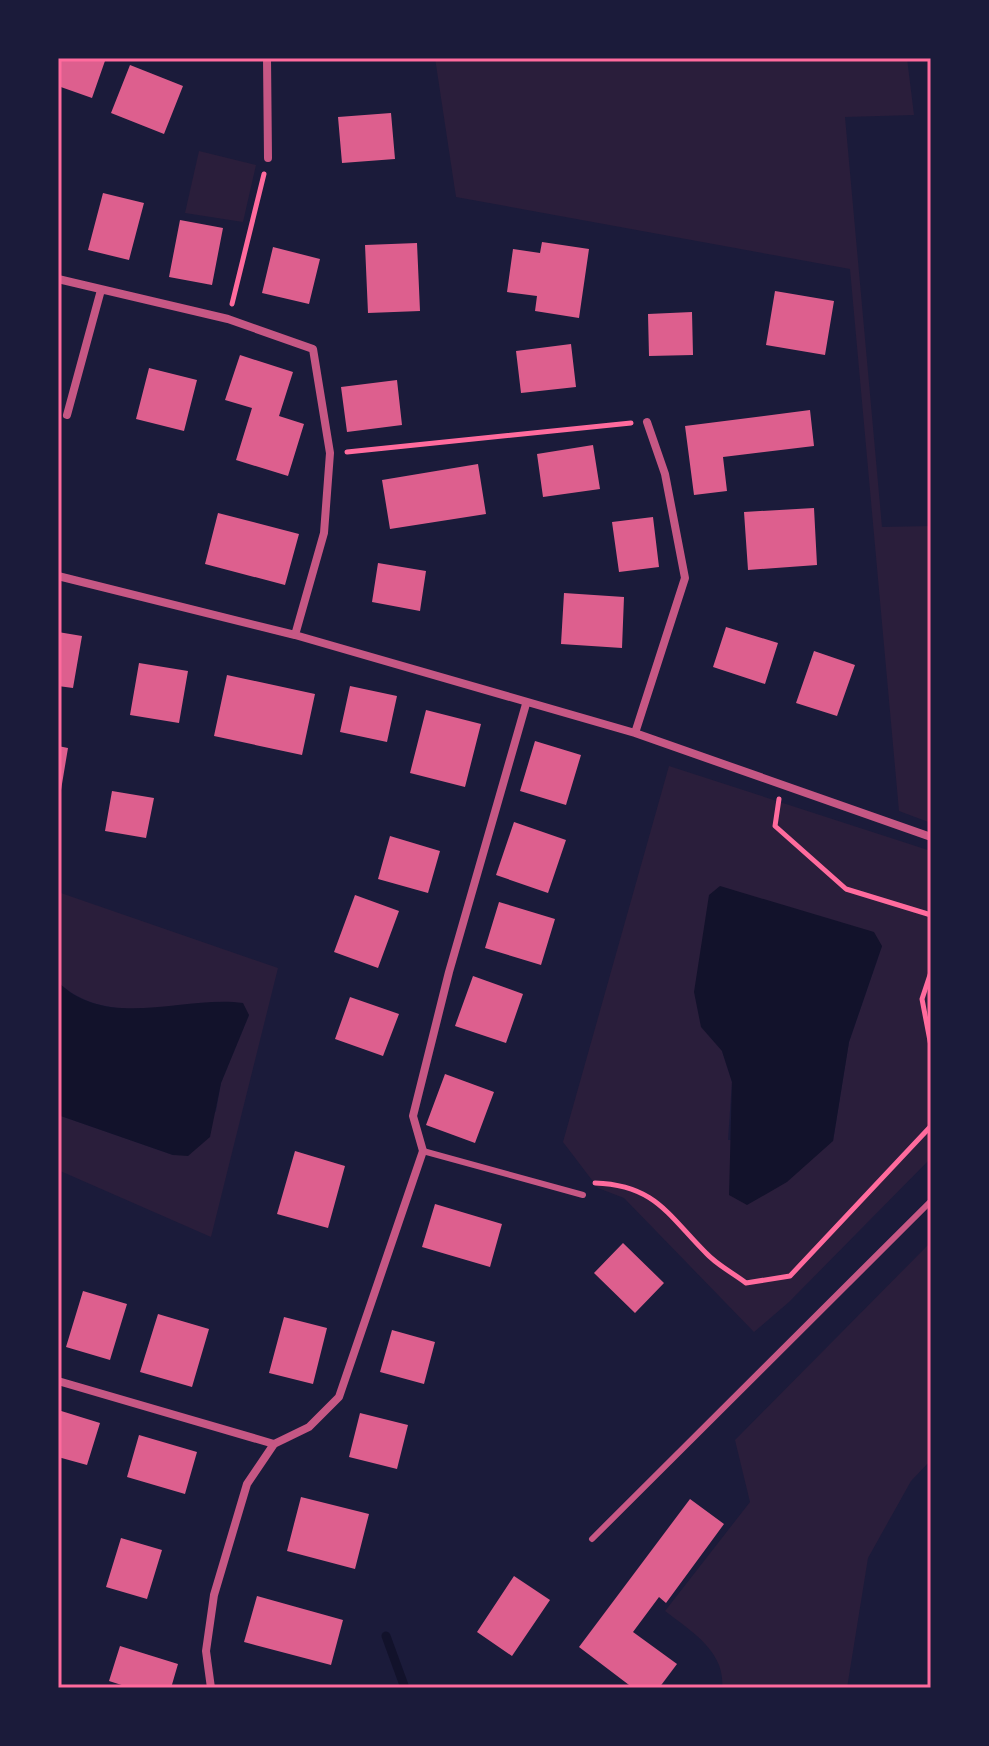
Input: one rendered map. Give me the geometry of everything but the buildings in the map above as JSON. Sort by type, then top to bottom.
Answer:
[{"type":"street","points":[[267,58],[268,158]]},
{"type":"street","points":[[58,279],[228,319],[313,349],[330,453],[324,533],[295,635]]},
{"type":"street","points":[[67,415],[101,290]]},
{"type":"street","points":[[635,733],[685,578],[665,474],[647,422]]},
{"type":"street","points":[[58,576],[295,635],[635,733],[931,837]]},
{"type":"street","points":[[211,1688],[206,1651],[214,1595],[247,1484],[274,1444],[309,1427],[339,1397],[423,1151],[413,1116],[449,972],[526,704]]},
{"type":"street","points":[[58,1381],[274,1444]]},
{"type":"lane","points":[[423,1151],[583,1195]]},
{"type":"lane","points":[[592,1539],[931,1201]]},
{"type":"path","points":[[228,319],[268,158]]},
{"type":"path","points":[[330,453],[647,422]]},
{"type":"path","points":[[781,785],[775,826],[846,889],[931,915]]},
{"type":"path","points":[[931,972],[922,999],[931,1046]]},
{"type":"path","points":[[583,1195],[593,1183],[624,1184],[670,1211],[708,1256],[746,1283],[790,1276],[931,1126]]},
{"type":"shaded area","points":[[435,58],[907,58],[914,115],[845,117],[882,527],[931,526],[931,823],[899,811],[850,269],[456,197]]},
{"type":"shaded area","points":[[199,151],[256,165],[243,222],[185,213]]},
{"type":"shaded area","points":[[669,766],[931,851],[931,1158],[789,1302],[754,1332],[624,1198],[598,1188],[563,1142]],"holes":[[[882,946],[849,1042],[833,1141],[728,1140],[732,1082],[722,1051]]]},
{"type":"shaded area","points":[[720,886],[874,932],[882,946],[849,1042],[833,1141],[787,1182],[747,1205],[729,1195],[732,1082],[722,1051],[701,1027],[694,992],[709,895]]},
{"type":"shaded area","points":[[58,892],[278,968],[211,1237],[58,1170],[58,1115],[173,1155],[216,1111],[221,1083],[249,1015],[232,1002],[165,1008],[118,1008],[96,1004],[76,995],[58,982]]},
{"type":"shaded area","points":[[58,982],[78,997],[99,1005],[123,1008],[243,1003],[249,1015],[221,1083],[210,1137],[188,1156],[173,1155],[58,1115]]},
{"type":"shaded area","points":[[931,1242],[931,1460],[911,1481],[868,1558],[847,1688],[722,1688],[722,1675],[713,1653],[665,1611],[750,1502],[735,1440]]},
{"type":"waterway","points":[[386,1636],[405,1688]]}]
